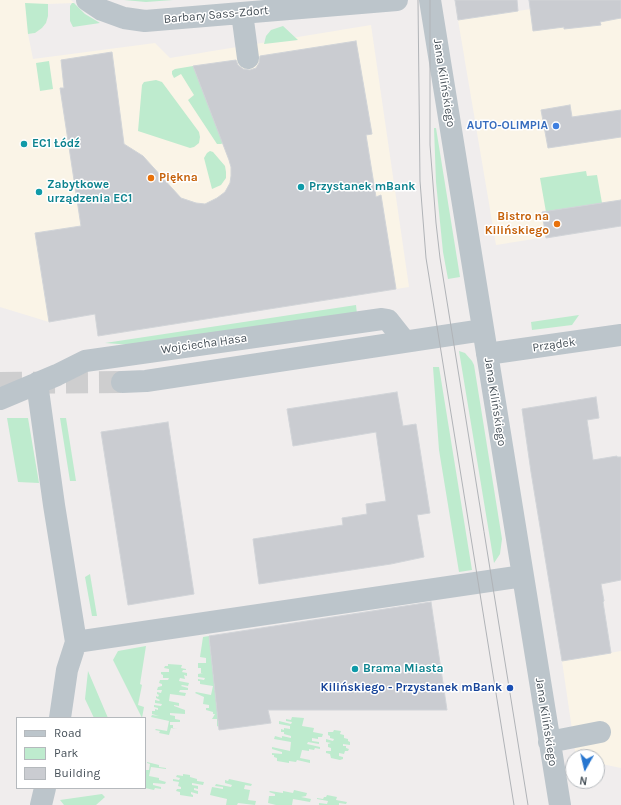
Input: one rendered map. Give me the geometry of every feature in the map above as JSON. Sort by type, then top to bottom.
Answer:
[{"type":"street","name":"Barbary Sass-Zdort","points":[[87,0],[102,10],[124,18],[145,21],[397,0]]},
{"type":"street","name":"Jana Kilińskiego","points":[[430,0],[560,805]]},
{"type":"street","points":[[242,13],[248,58]]},
{"type":"street","name":"Wojciecha Hasa","points":[[0,399],[85,361],[382,319],[388,320],[403,340],[407,341]]},
{"type":"street","points":[[122,382],[146,381],[483,330]]},
{"type":"street","name":"Prządek","points":[[487,354],[621,335]]},
{"type":"street","points":[[37,383],[54,505],[76,642],[67,670],[60,717]]},
{"type":"street","points":[[76,642],[523,576]]},
{"type":"street","points":[[549,742],[600,732]]},
{"type":"street","points":[[41,805],[45,789]]},
{"type":"shaded area","points":[[0,0],[71,0],[74,3],[48,4],[46,23],[35,33],[28,34],[33,59],[155,43],[170,58],[371,25],[409,287],[98,336],[82,226],[35,233],[49,322],[0,307]]},
{"type":"shaded area","points":[[591,0],[621,0],[621,225],[496,245],[458,20]]},
{"type":"shaded area","points":[[621,651],[621,768],[605,765],[605,749],[575,749],[562,661]]},
{"type":"green space","points":[[124,0],[173,0],[146,2]]},
{"type":"green space","points":[[25,3],[48,4],[48,16],[46,23],[35,33],[28,34]]},
{"type":"green space","points":[[74,3],[85,14],[100,23],[73,27],[70,21],[70,6]]},
{"type":"green space","points":[[283,26],[298,40],[264,44],[266,36],[271,30]]},
{"type":"green space","points":[[49,61],[53,89],[40,91],[36,63]]},
{"type":"green space","points":[[193,66],[223,143],[221,144],[217,144],[188,100],[194,95],[181,74],[174,78],[172,74],[172,71],[175,69]]},
{"type":"green space","points":[[156,80],[162,82],[199,132],[199,143],[194,147],[190,148],[138,131],[142,85],[144,82]]},
{"type":"green space","points":[[434,128],[436,128],[460,277],[448,279],[443,252],[436,182]]},
{"type":"green space","points":[[210,151],[213,152],[225,166],[226,172],[226,178],[221,185],[212,189],[204,158]]},
{"type":"green space","points":[[586,171],[587,176],[597,175],[602,203],[546,212],[540,178]]},
{"type":"green space","points":[[356,305],[357,314],[133,345],[105,343]]},
{"type":"green space","points":[[579,315],[572,325],[532,330],[531,322]]},
{"type":"green space","points":[[459,351],[465,353],[474,365],[502,539],[500,554],[494,563]]},
{"type":"green space","points":[[433,367],[439,367],[472,570],[459,572],[439,450]]},
{"type":"green space","points":[[7,418],[28,418],[39,483],[18,482]]},
{"type":"green space","points":[[60,418],[66,418],[76,481],[70,481]]},
{"type":"green space","points":[[90,574],[97,616],[92,616],[85,577]]},
{"type":"green space","points":[[209,636],[219,727],[217,726],[217,719],[212,719],[215,714],[206,710],[206,708],[209,708],[209,705],[203,704],[204,697],[195,693],[211,695],[213,686],[200,684],[200,681],[198,681],[198,679],[204,680],[205,678],[198,677],[198,674],[203,673],[201,673],[201,668],[198,668],[198,663],[206,663],[206,658],[200,657],[203,637]]},
{"type":"green space","points":[[146,646],[140,684],[142,685],[138,705],[144,707],[142,717],[113,660],[118,651]]},
{"type":"green space","points":[[168,664],[182,665],[181,668],[186,670],[183,670],[182,672],[187,673],[187,676],[184,675],[185,679],[180,678],[179,681],[189,683],[188,686],[181,686],[188,688],[188,690],[180,690],[179,692],[186,693],[185,696],[170,694],[169,701],[179,703],[179,706],[174,706],[185,710],[185,714],[170,713],[170,715],[175,716],[175,719],[180,720],[180,722],[170,722],[170,725],[173,725],[173,728],[177,729],[171,728],[169,735],[159,733],[160,731],[155,730],[167,731],[169,721],[151,717],[152,715],[159,716],[152,714],[152,711],[155,711],[155,709],[158,710],[158,708],[154,707],[154,705],[161,706],[162,704],[155,703],[155,700],[160,700],[156,698],[156,696],[158,697],[159,695],[157,692],[161,693],[162,690],[157,690],[158,687],[162,686],[162,684],[159,683],[160,680],[168,680],[169,678],[163,678],[163,675],[161,674],[161,672],[169,672],[169,669],[164,668],[165,666],[168,666]]},
{"type":"green space","points":[[88,671],[108,717],[94,717],[85,699]]},
{"type":"green space","points":[[292,717],[304,718],[302,726],[314,728],[313,732],[323,734],[322,737],[318,737],[318,739],[312,738],[312,741],[319,742],[319,744],[308,742],[307,744],[320,747],[320,749],[309,749],[309,751],[302,750],[300,758],[310,760],[310,763],[297,760],[296,762],[289,761],[289,763],[277,761],[277,758],[272,755],[272,753],[282,754],[282,752],[272,749],[272,747],[290,751],[291,742],[274,739],[275,736],[291,738],[291,736],[281,732],[281,729],[284,730],[284,728],[290,729],[290,726],[279,724],[279,721],[291,724],[292,722],[286,721],[286,719],[291,720]]},
{"type":"green space","points":[[334,730],[341,731],[340,734],[344,735],[344,738],[348,739],[350,742],[350,745],[343,744],[343,746],[346,746],[346,748],[349,749],[348,751],[345,751],[344,754],[339,753],[339,756],[343,757],[343,759],[340,760],[331,758],[330,754],[326,753],[326,751],[331,751],[328,744],[331,743],[326,742],[326,739],[333,741],[334,739],[330,738],[328,732],[333,732]]},
{"type":"green space","points":[[147,763],[166,768],[151,767],[149,776],[159,778],[159,780],[166,782],[165,784],[153,783],[153,785],[161,787],[161,789],[155,788],[154,790],[146,788],[146,770],[149,770],[150,764]]},
{"type":"green space","points":[[183,774],[190,775],[190,777],[197,779],[197,781],[204,782],[203,785],[192,783],[192,785],[198,786],[198,789],[194,788],[194,790],[198,791],[198,794],[191,792],[193,797],[180,795],[180,792],[176,791],[177,789],[181,789],[181,787],[178,786],[179,782],[173,781],[173,779],[179,780],[180,778],[176,777],[177,775],[183,776]]},
{"type":"green space","points":[[229,779],[252,784],[251,786],[245,785],[244,789],[250,790],[248,800],[256,801],[255,805],[238,803],[237,805],[226,805],[227,799],[210,795],[212,787],[223,789],[223,787],[215,786],[216,784],[231,787],[232,785],[225,783],[225,780],[228,781]]},
{"type":"green space","points":[[294,790],[307,793],[306,796],[301,797],[311,799],[310,802],[293,799],[292,805],[276,805],[268,803],[269,796],[275,796],[275,794],[269,792],[270,791],[293,793]]},
{"type":"green space","points":[[102,794],[105,797],[96,805],[64,805],[60,800]]},
{"type":"green space","points":[[327,795],[337,797],[336,800],[347,802],[346,804],[339,803],[339,805],[319,805],[319,803],[327,804],[328,801],[317,798],[323,799]]},
{"type":"building","points":[[455,0],[517,0],[518,11],[458,20]]},
{"type":"building","points":[[529,0],[621,0],[621,18],[600,22],[601,25],[564,29],[564,27],[533,31]]},
{"type":"building","name":"Przystanek mBank","points":[[356,41],[372,134],[366,135],[376,197],[381,195],[396,289],[98,336],[95,314],[49,322],[35,233],[81,226],[60,88],[64,88],[61,60],[112,52],[124,144],[143,156],[181,198],[196,203],[205,204],[225,192],[230,183],[231,167],[193,66],[236,60],[238,65],[243,69],[250,70],[256,68],[259,63],[260,56]]},
{"type":"building","points":[[570,105],[572,117],[621,110],[621,137],[548,148],[541,110]]},
{"type":"building","points":[[621,200],[621,226],[546,238],[542,212]]},
{"type":"building","points":[[397,392],[403,426],[416,424],[430,513],[417,515],[424,557],[391,564],[259,584],[253,539],[343,525],[342,518],[367,514],[366,504],[386,501],[376,432],[293,446],[287,409]]},
{"type":"building","points":[[596,397],[599,418],[587,420],[593,460],[617,456],[621,457],[621,580],[601,584],[611,653],[562,661],[522,409]]},
{"type":"building","points":[[168,422],[194,594],[128,605],[101,432]]},
{"type":"building","name":"Brama Miasta","points":[[431,602],[447,710],[268,710],[271,723],[219,730],[209,636]]},
{"type":"tunnel","points":[[0,383],[122,382]]},
{"type":"tram line","points":[[418,0],[420,181],[426,258],[514,805]]},
{"type":"tram line","points":[[430,0],[430,145],[440,258],[528,805]]},
{"type":"place","name":"AUTO-OLIMPIA","points":[[556,126]]},
{"type":"place","name":"EC1 Łódź","points":[[24,144]]},
{"type":"place","name":"Piękna","points":[[151,178]]},
{"type":"place","name":"Przystanek mBank","points":[[301,187]]},
{"type":"place","name":"Zabytkowe urządzenia EC1","points":[[39,192]]},
{"type":"place","name":"Bistro na Kilińskiego","points":[[557,224]]},
{"type":"place","name":"Brama Miasta","points":[[355,669]]},
{"type":"place","name":"Kilińskiego - Przystanek mBank","points":[[510,688]]}]
